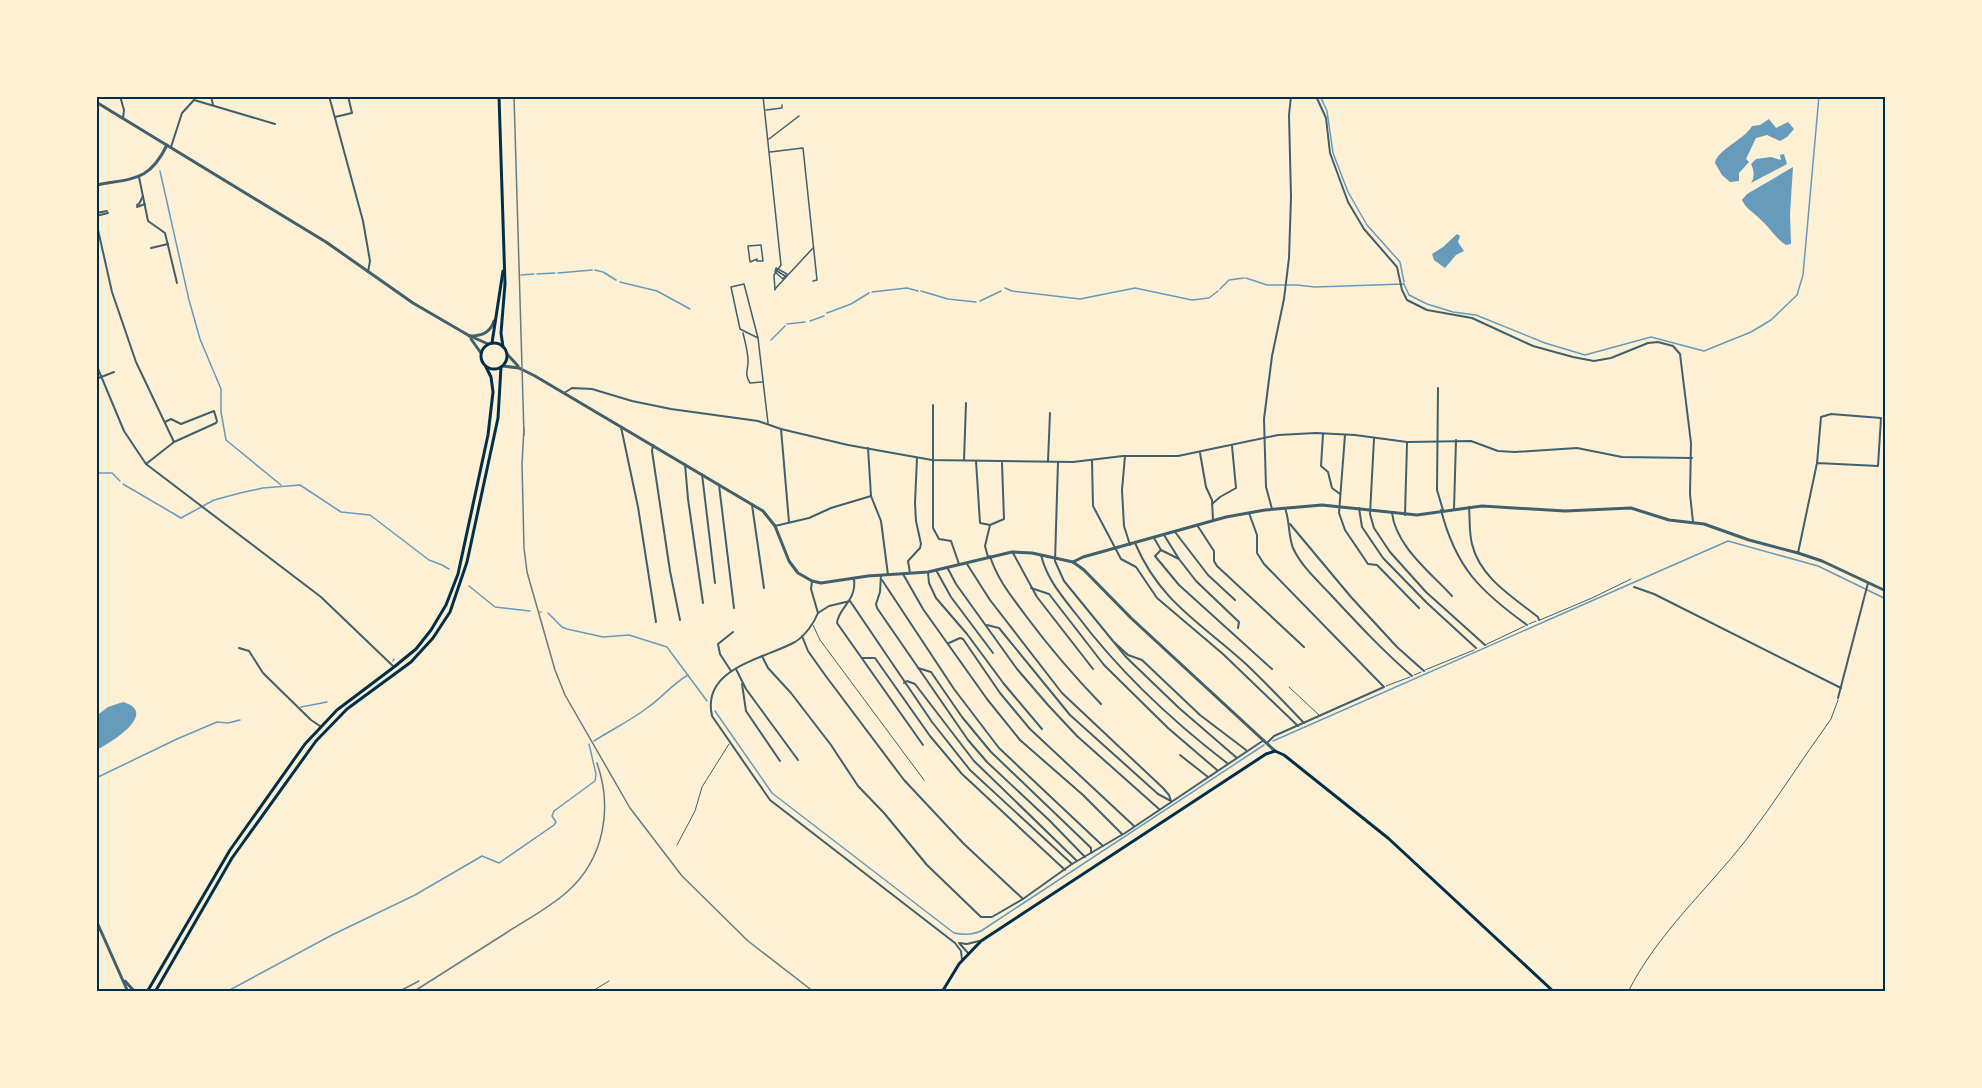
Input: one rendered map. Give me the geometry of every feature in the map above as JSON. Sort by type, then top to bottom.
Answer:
[{"type":"main road","points":[[155,992],[232,858],[306,753],[324,731],[347,709],[417,656],[432,639],[450,612],[463,579],[498,418],[502,367],[507,354],[503,347],[501,333],[505,263],[499,96]]},
{"type":"main road","points":[[147,992],[230,850],[305,744],[320,726],[346,702],[416,649],[446,605],[456,581],[492,415],[492,381],[481,361],[481,353],[490,344],[505,263]]},
{"type":"main road","points":[[490,344],[503,347]]},
{"type":"main road","points":[[486,367],[494,370],[502,367]]},
{"type":"main road","points":[[942,992],[962,960],[981,940],[1266,754],[1275,751],[1284,755],[1388,838],[1554,992]]},
{"type":"street","points":[[120,96],[123,118]]},
{"type":"street","points":[[211,96],[212,106]]},
{"type":"street","points":[[329,96],[363,221],[370,261],[368,272]]},
{"type":"street","points":[[335,117],[352,113],[348,96]]},
{"type":"street","points":[[763,96],[781,265],[774,275],[775,290],[813,248]]},
{"type":"street","points":[[1272,509],[1266,487],[1263,437],[1271,364],[1284,299],[1289,258],[1291,96]]},
{"type":"street","points":[[1316,96],[1326,118],[1330,153],[1348,202],[1365,229],[1397,267],[1401,290],[1407,300],[1427,310],[1472,318],[1533,346],[1594,361],[1611,358],[1648,343],[1666,343],[1677,349],[1680,354],[1692,458],[1690,494],[1693,522]]},
{"type":"street","points":[[171,147],[182,113],[194,100],[275,124]]},
{"type":"street","points":[[96,102],[326,242],[406,299],[468,335],[490,344]]},
{"type":"street","points":[[765,110],[782,108],[782,105]]},
{"type":"street","points":[[768,139],[799,116]]},
{"type":"street","points":[[96,185],[139,176],[156,165],[167,145]]},
{"type":"street","points":[[769,152],[803,148],[817,280],[813,281]]},
{"type":"street","points":[[139,176],[148,220],[163,230],[177,283]]},
{"type":"street","points":[[143,196],[137,206],[145,204]]},
{"type":"street","points":[[96,214],[108,212]]},
{"type":"street","points":[[96,221],[112,292],[136,362],[174,442]]},
{"type":"street","points":[[151,248],[168,244]]},
{"type":"street","points":[[761,245],[763,261],[754,259],[750,262],[748,246],[761,245]]},
{"type":"street","points":[[777,271],[787,274],[785,277]]},
{"type":"street","points":[[777,271],[783,279],[785,277]]},
{"type":"street","points":[[758,338],[740,329],[731,287],[744,284],[758,338],[769,424]]},
{"type":"street","points":[[468,335],[478,336],[486,333],[491,328],[496,315]]},
{"type":"street","points":[[743,331],[748,364],[747,378],[752,383],[763,382]]},
{"type":"street","points":[[468,335],[481,353]]},
{"type":"street","points":[[507,354],[519,368],[767,514],[775,526],[793,567],[803,577],[812,581],[828,584],[854,579],[928,572],[1012,552],[1073,562],[1275,751]]},
{"type":"street","points":[[96,364],[124,431],[146,464],[321,597],[394,667]]},
{"type":"street","points":[[502,367],[519,368]]},
{"type":"street","points":[[96,379],[114,372]]},
{"type":"street","points":[[564,393],[572,388],[584,387],[632,401],[769,424],[781,429],[932,460],[1058,462],[1092,461],[1125,456],[1172,457],[1200,453],[1263,437],[1323,434],[1407,442],[1471,441],[1498,451],[1577,448],[1622,457],[1692,458]]},
{"type":"street","points":[[1438,388],[1437,490],[1448,535],[1467,571],[1484,591],[1527,625]]},
{"type":"street","points":[[964,461],[966,404]]},
{"type":"street","points":[[933,405],[933,528],[939,539],[951,541],[959,564]]},
{"type":"street","points":[[146,464],[174,442],[216,423],[216,416],[214,411],[182,424],[171,419],[165,422]]},
{"type":"street","points":[[1048,461],[1050,413]]},
{"type":"street","points":[[1798,553],[1817,463],[1821,417],[1831,414],[1881,418],[1878,466],[1817,463]]},
{"type":"street","points":[[621,427],[635,490],[656,622]]},
{"type":"street","points":[[781,429],[789,522]]},
{"type":"street","points":[[1323,434],[1321,464],[1328,472],[1332,488],[1340,494]]},
{"type":"street","points":[[1345,435],[1338,506],[1345,530],[1368,564],[1377,565],[1419,608]]},
{"type":"street","points":[[1374,438],[1371,510],[1374,528],[1390,552],[1435,601],[1485,645]]},
{"type":"street","points":[[1454,509],[1456,440]]},
{"type":"street","points":[[1405,514],[1407,442]]},
{"type":"street","points":[[1212,504],[1236,488],[1232,445]]},
{"type":"street","points":[[653,446],[670,571],[680,620]]},
{"type":"street","points":[[868,448],[871,496],[881,521],[888,575]]},
{"type":"street","points":[[1200,453],[1206,487],[1212,504],[1213,520]]},
{"type":"street","points":[[1125,456],[1122,490],[1124,526],[1130,544]]},
{"type":"street","points":[[910,574],[908,561],[921,544],[915,503],[917,458]]},
{"type":"street","points":[[976,461],[980,523],[990,525],[1004,519],[1002,462]]},
{"type":"street","points":[[1092,461],[1093,506],[1121,559],[1136,567],[1156,598],[1223,654],[1298,726]]},
{"type":"street","points":[[1058,462],[1055,564],[1064,581],[1112,642],[1179,708],[1237,758]]},
{"type":"street","points":[[685,464],[703,603]]},
{"type":"street","points":[[702,474],[715,582]]},
{"type":"street","points":[[719,485],[734,608]]},
{"type":"street","points":[[775,526],[809,518],[831,508],[871,496]]},
{"type":"street","points":[[752,504],[764,588]]},
{"type":"street","points":[[1073,562],[1083,557],[1213,520],[1272,509],[1322,505],[1417,515],[1469,507],[1563,511],[1631,508],[1669,520],[1693,522],[1798,553],[1822,561],[1868,586],[1886,591]]},
{"type":"street","points":[[1469,507],[1472,545],[1480,562],[1502,590],[1538,616],[1539,620]]},
{"type":"street","points":[[1285,508],[1290,524],[1291,542],[1299,558],[1356,622],[1412,676]]},
{"type":"street","points":[[1359,508],[1362,527],[1383,558],[1476,648]]},
{"type":"street","points":[[762,656],[768,668],[791,693],[831,745],[858,786],[927,864],[978,915],[992,917],[1247,751],[1274,736],[1384,687],[1264,564],[1257,553],[1257,535],[1249,512]]},
{"type":"street","points":[[1392,513],[1395,529],[1403,542],[1452,596]]},
{"type":"street","points":[[1290,524],[1359,605],[1424,671]]},
{"type":"street","points":[[990,525],[985,546],[1002,584],[1042,638],[1101,704]]},
{"type":"street","points":[[1197,525],[1214,551],[1214,561],[1217,566],[1304,647]]},
{"type":"street","points":[[1174,532],[1208,575],[1234,600]]},
{"type":"street","points":[[1164,535],[1196,581],[1239,622],[1238,628]]},
{"type":"street","points":[[1154,538],[1161,550],[1179,559]]},
{"type":"street","points":[[1135,543],[1152,578],[1167,596],[1247,665],[1304,723]]},
{"type":"street","points":[[1161,550],[1155,556],[1171,578],[1272,669]]},
{"type":"street","points":[[1012,552],[1031,588],[1093,669]]},
{"type":"street","points":[[1041,555],[1054,587],[1104,649],[1166,711],[1228,764]]},
{"type":"street","points":[[966,562],[990,600],[1057,687],[1163,788],[1171,801]]},
{"type":"street","points":[[947,567],[956,584],[1029,684],[1063,722],[1159,809]]},
{"type":"street","points":[[936,570],[951,597],[993,653]]},
{"type":"street","points":[[928,572],[929,583],[936,598],[1042,729]]},
{"type":"street","points":[[903,574],[923,609],[987,699],[1020,740],[1083,795],[1122,834]]},
{"type":"street","points":[[881,576],[950,682],[999,748],[1103,846]]},
{"type":"street","points":[[854,579],[855,588],[850,601],[837,623],[923,745]]},
{"type":"street","points":[[882,580],[876,604],[968,740],[987,762],[1062,832],[1085,857]]},
{"type":"street","points":[[812,581],[818,613]]},
{"type":"street","points":[[1838,698],[1868,586]]},
{"type":"street","points":[[1634,587],[1654,594],[1841,688]]},
{"type":"street","points":[[1031,588],[1049,594],[1104,665],[1168,728],[1218,771]]},
{"type":"street","points":[[850,601],[829,606],[818,613],[813,623],[795,642],[723,676],[711,700],[712,716],[729,744],[770,800],[783,813],[968,953]]},
{"type":"street","points":[[850,601],[904,683],[969,770],[1072,864]]},
{"type":"street","points":[[987,626],[999,628],[1083,728],[1158,794],[1171,801]]},
{"type":"street","points":[[731,671],[720,654],[718,645],[720,640],[734,632]]},
{"type":"street","points":[[802,636],[808,651],[904,780],[964,844],[1023,898]]},
{"type":"street","points":[[949,643],[963,639],[1000,693],[1030,729],[1135,826]]},
{"type":"street","points":[[1112,642],[1128,656],[1142,660],[1200,715],[1247,751]]},
{"type":"street","points":[[239,648],[249,651],[263,673],[320,726]]},
{"type":"street","points":[[862,658],[875,658],[930,736],[966,779],[1065,870]]},
{"type":"street","points":[[918,668],[931,672],[962,717],[991,752],[1087,844],[1091,854]]},
{"type":"street","points":[[736,669],[798,760]]},
{"type":"street","points":[[742,681],[746,711],[780,761]]},
{"type":"street","points":[[904,683],[907,681],[915,684],[974,761],[1077,861]]},
{"type":"street","points":[[282,692],[285,689]]},
{"type":"street","points":[[1180,755],[1208,777]]},
{"type":"street","points":[[96,920],[128,992]]},
{"type":"street","points":[[957,943],[967,944],[981,940]]},
{"type":"street","points":[[957,943],[962,960]]},
{"type":"street","points":[[961,951],[968,953]]},
{"type":"street","points":[[123,977],[135,992]]},
{"type":"lane","points":[[1485,645],[1631,579]]},
{"type":"lane","points":[[813,623],[820,640],[924,780]]},
{"type":"lane","points":[[1384,687],[1476,648]]},
{"type":"lane","points":[[1289,687],[1320,716]]},
{"type":"lane","points":[[1628,992],[1640,968],[1654,948],[1748,838],[1831,719],[1838,698]]},
{"type":"lane","points":[[677,845],[695,811],[702,787],[729,744]]},
{"type":"lane","points":[[591,992],[609,981]]},
{"type":"water","points":[[1769,119],[1776,128],[1788,122],[1794,129],[1780,141],[1767,135],[1756,138],[1746,159],[1749,162],[1739,173],[1739,181],[1730,182],[1722,175],[1715,163],[1717,158],[1752,126],[1760,125]]},
{"type":"water","points":[[1784,154],[1787,164],[1751,183],[1754,174],[1751,164],[1756,159],[1771,157],[1781,160],[1780,155]]},
{"type":"water","points":[[1793,167],[1791,244],[1786,245],[1742,200],[1747,194]]},
{"type":"water","points":[[1457,234],[1460,236],[1458,242],[1464,251],[1456,255],[1445,268],[1434,260],[1432,254]]},
{"type":"water","points":[[123,702],[133,707],[136,713],[134,720],[120,735],[96,750],[96,716],[108,707]]},
{"type":"waterway","points":[[1320,96],[1327,111],[1333,153],[1348,192],[1367,225],[1400,262],[1404,282]]},
{"type":"waterway","points":[[1246,278],[1267,285],[1315,287],[1404,284],[1409,295],[1427,304],[1453,312],[1476,315],[1545,343],[1585,355],[1651,337],[1704,351],[1751,332],[1771,320],[1797,295],[1803,275],[1819,96]]},
{"type":"waterway","points":[[160,171],[189,300],[200,339],[221,389],[221,412],[226,440],[281,485]]},
{"type":"waterway","points":[[558,273],[592,270]]},
{"type":"waterway","points":[[595,270],[616,280]]},
{"type":"waterway","points":[[537,274],[555,273]]},
{"type":"waterway","points":[[521,275],[534,274]]},
{"type":"waterway","points":[[1220,289],[1229,280],[1244,278]]},
{"type":"waterway","points":[[620,282],[657,291],[690,309]]},
{"type":"waterway","points":[[872,292],[907,288],[918,291]]},
{"type":"waterway","points":[[1005,288],[1012,291],[1080,299],[1135,288],[1192,300],[1209,298],[1218,291]]},
{"type":"waterway","points":[[921,291],[948,299],[976,302]]},
{"type":"waterway","points":[[980,301],[1001,291]]},
{"type":"waterway","points":[[827,313],[851,304],[869,293]]},
{"type":"waterway","points":[[810,321],[824,316]]},
{"type":"waterway","points":[[787,324],[805,322]]},
{"type":"waterway","points":[[771,340],[785,326]]},
{"type":"waterway","points":[[96,473],[112,473],[120,481]]},
{"type":"waterway","points":[[123,484],[181,518],[214,500],[263,488],[300,485],[341,512],[370,515],[429,560],[449,569]]},
{"type":"waterway","points":[[1273,741],[1728,541],[1818,566],[1886,599]]},
{"type":"waterway","points":[[469,586],[495,607],[530,611]]},
{"type":"waterway","points":[[548,613],[567,629],[603,637],[629,635],[667,647],[707,701]]},
{"type":"waterway","points":[[594,741],[641,713],[688,675]]},
{"type":"waterway","points":[[301,707],[327,702]]},
{"type":"waterway","points":[[715,711],[772,793],[954,933],[961,934],[981,931],[1264,745]]},
{"type":"waterway","points":[[96,778],[217,722],[228,723],[240,720]]},
{"type":"waterway","points":[[226,992],[332,935],[415,895],[482,856],[499,863],[554,825],[556,822],[552,816],[554,811],[595,781],[596,774],[589,744]]},
{"type":"railway","points":[[514,96],[524,435]]},
{"type":"railway","points":[[524,428],[522,464],[524,548],[527,572],[555,670],[565,695],[630,808],[682,876],[748,941],[814,992]]},
{"type":"railway","points":[[413,992],[545,909],[580,879],[590,864],[602,832],[604,798],[597,763]]},
{"type":"railway","points":[[398,992],[419,981]]}]
